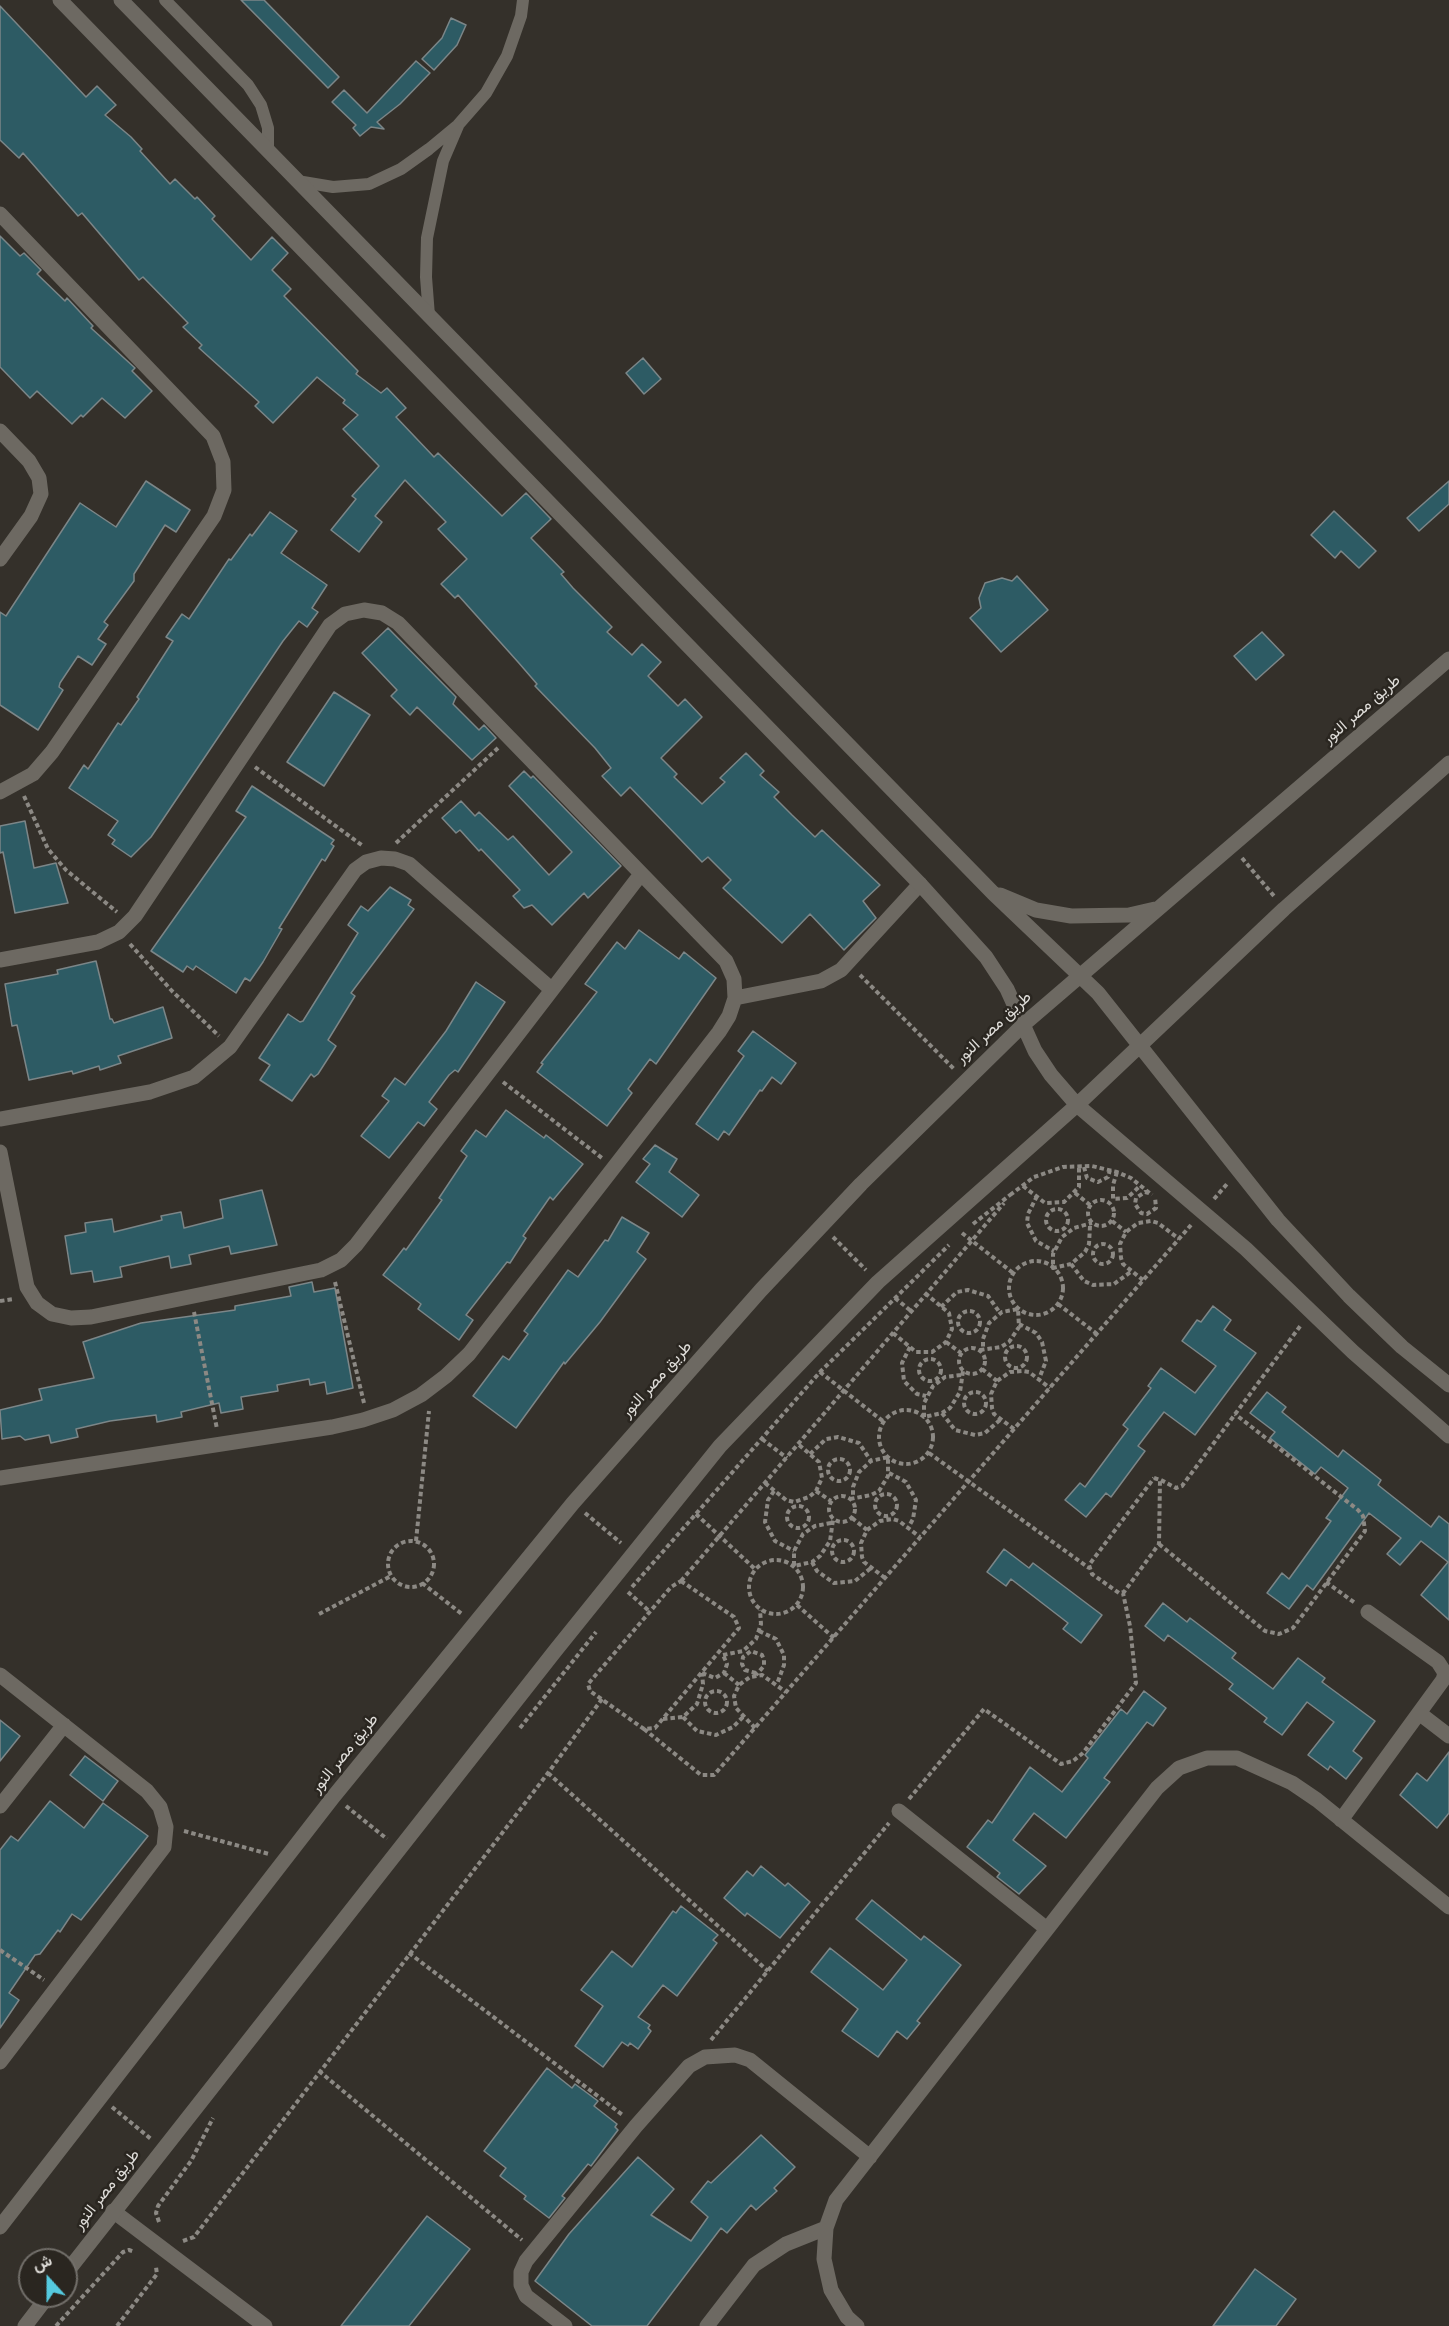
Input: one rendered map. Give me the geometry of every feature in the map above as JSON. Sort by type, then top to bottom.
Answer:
[{"type":"street","points":[[60,0],[920,884],[986,957],[1007,989],[1035,1051],[1051,1075],[1077,1105],[1246,1249],[1311,1312],[1449,1436]]},
{"type":"street","points":[[122,0],[993,893],[1116,1014],[1138,1045],[1278,1220],[1349,1296],[1402,1347],[1449,1385]]},
{"type":"street","points":[[0,214],[213,436],[223,462],[224,490],[214,516],[52,752],[33,774],[0,792]]},
{"type":"street","points":[[0,431],[29,461],[39,478],[41,494],[31,516],[0,559]]},
{"type":"street","points":[[0,960],[98,942],[124,927],[150,898],[330,626],[345,614],[364,610],[382,613],[398,623],[726,961],[734,979],[735,998],[729,1016],[719,1032],[470,1354],[431,1387],[393,1410],[367,1419],[0,1478]]},
{"type":"street","name":"طريق مصر النور","points":[[0,2227],[284,1858],[573,1503],[670,1391],[822,1226],[965,1080],[1078,975],[1449,659]]},
{"type":"street","name":"طريق مصر النور","points":[[78,2258],[162,2148],[720,1446],[878,1281],[1077,1105],[1284,909],[1449,763]]},
{"type":"street","points":[[0,1119],[172,1086],[194,1077],[230,1047],[355,870],[366,862],[381,858],[395,859],[409,864],[551,989]]},
{"type":"street","points":[[0,1152],[27,1287],[37,1303],[52,1314],[71,1318],[191,1297],[299,1276],[331,1265],[356,1245],[641,874]]},
{"type":"street","points":[[735,998],[821,981],[848,963],[920,884]]},
{"type":"street","points":[[993,893],[1036,910],[1071,916],[1129,915],[1158,909]]},
{"type":"street","points":[[1341,1820],[1443,1680],[1443,1667],[1368,1612]]},
{"type":"street","points":[[0,1675],[147,1791],[160,1807],[166,1827],[164,1847],[0,2062]]},
{"type":"street","points":[[1419,1713],[1449,1736]]},
{"type":"street","points":[[0,1806],[64,1725]]},
{"type":"street","points":[[857,2326],[847,2317],[831,2290],[824,2259],[826,2228],[836,2200],[1157,1788],[1179,1768],[1207,1758],[1237,1758],[1292,1784],[1317,1800],[1449,1907]]},
{"type":"street","points":[[899,1811],[1047,1929]]},
{"type":"street","points":[[565,2326],[536,2305],[521,2285],[521,2272],[535,2250],[636,2126],[689,2066],[705,2057],[723,2054],[750,2060],[870,2157]]},
{"type":"street","points":[[114,2211],[265,2326]]},
{"type":"street","points":[[706,2326],[754,2265],[786,2244],[826,2228]]},
{"type":"street","points":[[25,2326],[39,2308]]},
{"type":"lane","points":[[165,0],[248,85],[261,105],[268,128],[268,152]]},
{"type":"lane","points":[[297,181],[333,187],[369,184],[401,169],[458,125],[486,93],[507,56],[521,16],[523,0]]},
{"type":"lane","points":[[429,316],[426,277],[427,238],[443,161],[458,125]]},
{"type":"path","points":[[242,758],[381,858],[508,738]]},
{"type":"path","points":[[18,783],[48,849],[124,927],[172,991],[230,1047]]},
{"type":"path","points":[[1232,846],[1284,909]]},
{"type":"path","points":[[848,963],[965,1080]]},
{"type":"path","points":[[488,1071],[613,1167]]},
{"type":"path","points":[[620,1601],[820,1372],[962,1233],[1034,1177],[1063,1167],[1110,1170],[1118,1172],[1140,1186],[1163,1204]]},
{"type":"path","points":[[1082,1167],[1087,1178],[1098,1182],[1108,1177],[1110,1170]]},
{"type":"path","points":[[1010,1195],[720,1536],[681,1581],[674,1584],[649,1611],[590,1681],[590,1691],[697,1772],[710,1777],[717,1772],[1238,1170]]},
{"type":"path","points":[[1083,1173],[1075,1193],[1064,1202],[1052,1207],[1046,1217],[1048,1227],[1053,1230],[1065,1231],[1091,1224],[1102,1226],[1112,1221],[1115,1211],[1111,1200],[1118,1172]]},
{"type":"path","points":[[1023,1186],[1045,1203],[1067,1215],[1065,1231],[1054,1251],[1053,1268]]},
{"type":"path","points":[[1140,1186],[1135,1204],[1141,1213],[1147,1214],[1156,1208],[1155,1197]]},
{"type":"path","points":[[1075,1193],[1090,1205]]},
{"type":"path","points":[[1053,1268],[1071,1264],[1085,1252],[1089,1244],[1090,1205],[1099,1199],[1121,1200],[1138,1193],[1150,1194]]},
{"type":"path","points":[[1037,1196],[1028,1214],[1027,1223],[1036,1241],[1054,1251]]},
{"type":"path","points":[[1147,1214],[1151,1221]]},
{"type":"path","points":[[1181,1219],[1190,1226]]},
{"type":"path","points":[[1112,1221],[1126,1232]]},
{"type":"path","points":[[1143,1280],[1123,1264],[1120,1251],[1126,1232],[1138,1223],[1151,1221],[1158,1223],[1179,1239]]},
{"type":"path","points":[[822,1226],[878,1281]]},
{"type":"path","points":[[962,1233],[1013,1273]]},
{"type":"path","points":[[1089,1244],[1098,1264],[1109,1263],[1113,1259],[1112,1248],[1107,1245],[1097,1245],[1093,1250]]},
{"type":"path","points":[[1028,1262],[1046,1263],[1053,1268],[1063,1285],[1058,1304],[1039,1315],[1024,1313],[1018,1309],[1010,1296],[1010,1280],[1013,1273],[1028,1262]]},
{"type":"path","points":[[1071,1264],[1084,1281],[1093,1285],[1114,1284],[1132,1271]]},
{"type":"path","points":[[331,1265],[367,1419]]},
{"type":"path","points":[[941,1306],[948,1298],[968,1290],[988,1296],[1000,1313]]},
{"type":"path","points":[[893,1333],[916,1352],[926,1353],[937,1350],[946,1342],[952,1329],[949,1313],[926,1294]]},
{"type":"path","points":[[191,1297],[220,1444]]},
{"type":"path","points":[[895,1298],[911,1311]]},
{"type":"path","points":[[1058,1304],[1097,1334]]},
{"type":"path","points":[[924,1417],[926,1396],[937,1380],[941,1370],[940,1365],[932,1359],[927,1359],[919,1366],[921,1377],[931,1381],[937,1380],[962,1373],[973,1374],[982,1369],[985,1359],[982,1349],[985,1330],[1000,1313],[1018,1309]]},
{"type":"path","points":[[924,1417],[942,1413],[950,1408],[960,1392],[962,1373],[958,1362],[961,1353],[970,1347],[982,1349],[1001,1347],[1015,1335],[1019,1324],[1018,1309]]},
{"type":"path","points":[[957,1322],[962,1312],[974,1311],[978,1315],[979,1326]]},
{"type":"path","points":[[1089,1568],[1090,1562],[1150,1481],[1154,1478],[1172,1487],[1182,1486],[1311,1312]]},
{"type":"path","points":[[951,1321],[957,1322],[964,1332],[970,1333],[979,1326]]},
{"type":"path","points":[[1019,1324],[1036,1334],[1042,1342],[1046,1361],[1038,1379]]},
{"type":"path","points":[[979,1326],[985,1330]]},
{"type":"path","points":[[946,1342],[961,1353]]},
{"type":"path","points":[[960,1392],[964,1398],[965,1409],[969,1413],[981,1412],[997,1381],[1026,1362],[1025,1351],[1015,1346],[1006,1352]]},
{"type":"path","points":[[910,1347],[902,1363],[904,1381],[917,1394],[926,1396]]},
{"type":"path","points":[[1001,1347],[1006,1352],[1006,1363],[1029,1372],[1050,1388]]},
{"type":"path","points":[[926,1353],[927,1359]]},
{"type":"path","points":[[982,1369],[997,1381]]},
{"type":"path","points":[[820,1372],[884,1422]]},
{"type":"path","points":[[416,1541],[431,1387]]},
{"type":"path","points":[[964,1398],[974,1391],[980,1392],[994,1414],[1014,1429]]},
{"type":"path","points":[[899,1411],[916,1412],[924,1417],[934,1434],[928,1453],[917,1462],[909,1464],[894,1461],[888,1457],[880,1444],[884,1422],[899,1411]]},
{"type":"path","points":[[942,1413],[955,1430],[975,1435],[985,1433],[1001,1419]]},
{"type":"path","points":[[1159,1544],[1265,1631],[1272,1634],[1286,1632],[1293,1628],[1365,1531],[1363,1516],[1351,1504],[1235,1414]]},
{"type":"path","points":[[810,1454],[826,1439],[838,1437],[859,1443],[872,1461]]},
{"type":"path","points":[[762,1439],[787,1458]]},
{"type":"path","points":[[798,1444],[819,1462],[822,1478],[816,1491],[797,1503],[788,1512],[787,1518],[793,1527],[806,1528],[832,1521],[843,1523],[852,1518],[855,1508],[852,1498],[855,1479],[859,1472],[872,1461],[888,1457]]},
{"type":"path","points":[[928,1453],[1089,1568],[1094,1576],[1118,1593],[1123,1593]]},
{"type":"path","points":[[794,1566],[812,1562],[820,1556],[830,1541],[832,1521],[828,1511],[831,1502],[840,1496],[852,1498],[871,1495],[885,1484],[889,1473],[888,1457]]},
{"type":"path","points":[[822,1469],[827,1471],[834,1480],[845,1480],[849,1475],[848,1464],[838,1459],[832,1461],[827,1471]]},
{"type":"path","points":[[889,1473],[906,1482],[916,1500],[914,1520],[908,1528]]},
{"type":"path","points":[[849,1475],[855,1479]]},
{"type":"path","points":[[689,2066],[984,1709],[1061,1764],[1073,1761],[1083,1753],[1136,1683],[1130,1626],[1123,1593],[1159,1544],[1160,1480]]},
{"type":"path","points":[[765,1483],[786,1500],[797,1503],[807,1510],[810,1516],[794,1551],[794,1566]]},
{"type":"path","points":[[774,1491],[768,1500],[765,1522],[775,1541],[794,1551]]},
{"type":"path","points":[[816,1491],[831,1502]]},
{"type":"path","points":[[876,1500],[885,1494],[896,1499],[897,1510],[867,1530],[861,1550],[864,1562],[885,1578]]},
{"type":"path","points":[[871,1495],[876,1500],[877,1511],[887,1518],[899,1521],[920,1537]]},
{"type":"path","points":[[573,1503],[633,1553]]},
{"type":"path","points":[[696,1514],[756,1570]]},
{"type":"path","points":[[852,1518],[867,1530]]},
{"type":"path","points":[[407,1541],[416,1541],[424,1545],[433,1560],[433,1569],[422,1583],[405,1586],[391,1576],[388,1558],[392,1550],[407,1541]]},
{"type":"path","points":[[830,1541],[833,1546],[833,1558],[838,1562],[849,1561],[854,1551]]},
{"type":"path","points":[[833,1546],[836,1542],[848,1541],[854,1551]]},
{"type":"path","points":[[854,1551],[861,1550]]},
{"type":"path","points":[[721,1654],[743,1651],[756,1639],[760,1609],[749,1590],[751,1576],[764,1563],[774,1560],[784,1561],[794,1566],[801,1574],[804,1585],[802,1596],[796,1605],[783,1614],[775,1615],[760,1609]]},
{"type":"path","points":[[812,1562],[817,1571],[834,1583],[855,1581],[871,1568]]},
{"type":"path","points":[[320,1614],[391,1576]]},
{"type":"path","points":[[644,1730],[655,1728],[702,1672],[721,1654],[738,1630],[738,1622],[681,1581]]},
{"type":"path","points":[[1326,1582],[1368,1612]]},
{"type":"path","points":[[422,1583],[474,1624]]},
{"type":"path","points":[[628,1592],[649,1611]]},
{"type":"path","points":[[796,1605],[834,1638]]},
{"type":"path","points":[[517,1731],[598,1629]]},
{"type":"path","points":[[759,1630],[776,1639],[784,1655],[784,1665],[777,1684]]},
{"type":"path","points":[[743,1651],[742,1664],[745,1670],[768,1677],[786,1692]]},
{"type":"path","points":[[743,1658],[752,1651],[762,1655],[764,1666],[738,1685],[734,1702],[742,1717],[755,1728]]},
{"type":"path","points":[[702,1672],[715,1678],[724,1673],[727,1664],[721,1654]]},
{"type":"path","points":[[702,1672],[706,1709],[711,1713],[722,1712],[727,1702]]},
{"type":"path","points":[[724,1673],[738,1685]]},
{"type":"path","points":[[663,1719],[683,1718],[710,1693],[721,1692],[727,1702]]},
{"type":"path","points":[[174,2235],[182,2241],[192,2239],[602,1699]]},
{"type":"path","points":[[727,1702],[734,1702]]},
{"type":"path","points":[[683,1718],[697,1731],[716,1735],[733,1727],[742,1717]]},
{"type":"path","points":[[548,1773],[768,1971]]},
{"type":"path","points":[[334,1796],[399,1849]]},
{"type":"path","points":[[166,1827],[284,1858]]},
{"type":"path","points":[[0,1950],[56,1989]]},
{"type":"path","points":[[409,1953],[636,2126]]},
{"type":"path","points":[[319,2071],[535,2250]]},
{"type":"path","points":[[100,2097],[162,2148]]},
{"type":"path","points":[[167,2229],[157,2220],[156,2210],[191,2161],[216,2112]]},
{"type":"path","points":[[56,2326],[123,2252],[132,2250],[142,2257]]},
{"type":"path","points":[[117,2326],[157,2274],[157,2269],[149,2262]]},
{"type":"building","points":[[241,0],[264,0],[339,77],[328,88]]},
{"type":"building","points":[[0,6],[86,97],[97,86],[116,105],[105,115],[131,137],[142,149],[140,151],[170,184],[175,179],[195,199],[197,197],[215,216],[212,219],[251,260],[272,237],[288,253],[272,270],[291,289],[284,296],[358,371],[356,374],[381,393],[387,388],[406,408],[396,417],[434,457],[438,453],[502,516],[526,493],[551,519],[531,538],[564,572],[561,574],[573,588],[612,627],[607,632],[632,655],[642,644],[661,662],[648,676],[678,706],[685,699],[702,717],[661,758],[677,774],[674,777],[702,804],[725,782],[720,778],[746,753],[764,771],[760,775],[779,792],[774,797],[792,815],[815,837],[822,830],[880,885],[863,901],[876,918],[844,950],[810,914],[782,943],[723,888],[731,880],[708,857],[702,862],[630,787],[621,796],[602,776],[611,768],[595,748],[535,686],[537,684],[458,595],[455,598],[441,584],[467,559],[438,529],[446,522],[405,480],[375,516],[382,522],[359,552],[331,530],[356,499],[352,496],[379,466],[343,429],[358,415],[343,403],[345,400],[317,377],[273,423],[255,406],[259,402],[199,348],[202,345],[183,327],[188,323],[143,277],[139,280],[82,213],[78,216],[23,153],[19,158],[0,140]]},
{"type":"building","points":[[451,18],[466,25],[457,45],[434,70],[422,59],[442,38]]},
{"type":"building","points":[[416,61],[430,73],[400,104],[377,122],[384,129],[371,127],[360,136],[353,128],[356,125],[332,102],[344,90],[367,113]]},
{"type":"building","points":[[0,236],[20,256],[24,253],[41,270],[37,274],[65,301],[67,298],[93,326],[91,328],[135,368],[132,371],[152,391],[125,418],[102,398],[83,417],[81,415],[72,424],[37,391],[30,398],[0,367]]},
{"type":"building","points":[[643,358],[661,379],[644,394],[626,373]]},
{"type":"building","points":[[146,481],[190,510],[176,532],[165,525],[134,574],[134,581],[104,622],[108,625],[98,639],[106,644],[92,665],[78,656],[60,683],[59,687],[63,690],[38,730],[0,705],[0,612],[6,616],[80,503],[116,527]]},
{"type":"building","points":[[1449,481],[1449,504],[1419,531],[1407,518]]},
{"type":"building","points":[[1334,511],[1376,551],[1359,568],[1341,551],[1335,558],[1311,535]]},
{"type":"building","points":[[270,512],[297,531],[281,553],[327,585],[312,608],[318,612],[307,627],[299,621],[283,641],[151,837],[131,857],[112,844],[115,840],[108,835],[118,821],[69,788],[84,765],[88,769],[118,723],[121,725],[139,699],[137,697],[173,641],[166,637],[182,614],[189,619],[229,559],[231,560],[250,534],[252,536]]},
{"type":"building","points":[[1017,576],[1048,610],[1001,652],[970,618],[981,608],[979,598],[985,583],[1002,578],[1012,581]]},
{"type":"building","points":[[388,628],[456,697],[453,704],[479,730],[484,725],[496,738],[472,760],[417,707],[410,715],[391,696],[397,690],[362,653]]},
{"type":"building","points":[[1262,632],[1284,655],[1256,680],[1234,656]]},
{"type":"building","points":[[334,692],[370,715],[324,786],[287,762]]},
{"type":"building","points":[[524,771],[531,778],[533,776],[621,866],[588,898],[584,893],[552,925],[532,905],[524,908],[513,896],[520,890],[481,849],[479,851],[460,830],[456,833],[442,818],[461,801],[475,816],[479,812],[508,840],[513,836],[549,875],[572,852],[509,786]]},
{"type":"building","points":[[252,786],[334,840],[331,844],[334,846],[325,861],[322,859],[279,928],[282,929],[263,962],[250,981],[245,978],[236,993],[196,966],[193,970],[187,966],[183,972],[151,951],[246,817],[236,811]]},
{"type":"building","points":[[25,821],[34,868],[56,863],[68,903],[15,913],[3,852],[0,853],[0,826]]},
{"type":"building","points":[[390,887],[411,900],[408,905],[414,909],[351,993],[355,996],[328,1040],[336,1046],[318,1074],[314,1077],[311,1074],[292,1101],[260,1080],[270,1065],[259,1058],[288,1014],[300,1022],[303,1021],[358,933],[348,925],[361,906],[368,911]]},
{"type":"building","points":[[639,930],[679,959],[684,952],[716,978],[656,1064],[650,1059],[628,1089],[632,1093],[607,1126],[537,1072],[543,1064],[541,1063],[597,992],[585,984],[617,942],[625,949]]},
{"type":"building","points":[[96,961],[110,1019],[114,1023],[163,1007],[172,1038],[118,1056],[121,1063],[100,1070],[99,1066],[73,1074],[72,1071],[29,1080],[17,1025],[12,1026],[5,984],[58,974],[57,970]]},
{"type":"building","points":[[476,982],[505,1002],[458,1072],[455,1070],[449,1075],[429,1102],[437,1109],[424,1126],[418,1122],[389,1158],[361,1136],[389,1101],[382,1096],[395,1078],[405,1085],[446,1031]]},
{"type":"building","points":[[753,1031],[796,1063],[781,1084],[772,1077],[762,1091],[760,1090],[729,1135],[724,1131],[718,1140],[696,1124],[744,1056],[738,1051]]},
{"type":"building","points":[[506,1110],[544,1138],[546,1135],[583,1164],[553,1200],[550,1197],[523,1236],[526,1238],[510,1263],[507,1262],[466,1315],[473,1320],[459,1340],[418,1309],[421,1304],[383,1275],[404,1248],[406,1250],[442,1200],[439,1198],[467,1156],[461,1151],[476,1130],[486,1137]]},
{"type":"building","points":[[655,1145],[677,1159],[669,1172],[699,1195],[682,1217],[636,1182],[650,1164],[643,1159]]},
{"type":"building","points":[[262,1190],[277,1245],[231,1254],[229,1246],[189,1255],[191,1264],[171,1268],[169,1256],[120,1267],[122,1277],[94,1282],[92,1271],[71,1274],[65,1236],[86,1232],[85,1223],[112,1219],[114,1232],[162,1220],[161,1216],[181,1212],[184,1228],[223,1218],[220,1200]]},
{"type":"building","points":[[622,1217],[649,1233],[637,1252],[646,1259],[600,1322],[565,1364],[564,1362],[516,1428],[473,1396],[503,1356],[509,1360],[528,1334],[524,1331],[568,1270],[578,1277],[605,1240],[608,1241]]},
{"type":"building","points":[[312,1282],[314,1292],[335,1288],[353,1388],[327,1394],[325,1382],[310,1385],[309,1379],[277,1385],[278,1391],[241,1397],[243,1409],[221,1413],[219,1403],[181,1412],[182,1417],[157,1422],[156,1415],[110,1421],[76,1429],[78,1437],[51,1443],[49,1435],[25,1440],[20,1436],[2,1439],[0,1410],[42,1400],[39,1389],[94,1378],[83,1342],[141,1323],[235,1310],[235,1306],[291,1296],[289,1287]]},
{"type":"building","points":[[1213,1306],[1231,1320],[1224,1330],[1256,1353],[1195,1435],[1164,1412],[1138,1446],[1145,1451],[1111,1497],[1106,1493],[1086,1517],[1065,1500],[1080,1483],[1085,1487],[1128,1429],[1123,1425],[1151,1388],[1148,1386],[1161,1368],[1195,1393],[1216,1366],[1182,1341],[1197,1320],[1201,1322]]},
{"type":"building","points":[[1267,1392],[1286,1407],[1282,1412],[1338,1457],[1343,1450],[1381,1480],[1378,1485],[1431,1527],[1439,1516],[1449,1524],[1449,1620],[1421,1595],[1448,1562],[1421,1541],[1400,1565],[1387,1554],[1401,1538],[1369,1513],[1313,1590],[1307,1585],[1289,1609],[1267,1593],[1282,1573],[1289,1579],[1331,1521],[1326,1518],[1348,1488],[1321,1467],[1315,1474],[1270,1438],[1275,1432],[1250,1413]]},
{"type":"building","points":[[1004,1549],[1029,1568],[1033,1563],[1102,1615],[1081,1643],[1063,1629],[1068,1623],[1011,1579],[1006,1586],[987,1572]]},
{"type":"building","points":[[1163,1603],[1187,1622],[1190,1618],[1236,1653],[1232,1658],[1273,1689],[1298,1658],[1325,1678],[1322,1682],[1375,1721],[1353,1751],[1362,1758],[1346,1779],[1330,1766],[1328,1770],[1308,1755],[1334,1722],[1307,1702],[1282,1735],[1264,1722],[1267,1718],[1229,1689],[1233,1684],[1168,1635],[1164,1641],[1145,1626]]},
{"type":"building","points":[[1144,1691],[1166,1708],[1153,1726],[1147,1722],[1104,1778],[1110,1782],[1066,1838],[1034,1813],[1013,1840],[1046,1866],[1019,1894],[997,1877],[1000,1873],[967,1847],[988,1820],[992,1823],[1030,1767],[1062,1792],[1088,1758],[1085,1755],[1121,1709],[1127,1714]]},
{"type":"building","points":[[0,1720],[20,1736],[0,1761]]},
{"type":"building","points":[[1449,1752],[1449,1813],[1437,1828],[1400,1795],[1417,1773],[1427,1781]]},
{"type":"building","points":[[85,1756],[118,1781],[103,1801],[70,1775]]},
{"type":"building","points":[[50,1801],[84,1828],[103,1803],[148,1836],[81,1920],[72,1914],[60,1932],[58,1930],[40,1954],[35,1955],[9,1993],[19,2000],[0,2028],[0,1850],[11,1836],[18,1841]]},
{"type":"building","points":[[761,1866],[785,1886],[788,1883],[810,1902],[780,1938],[747,1913],[745,1916],[724,1898],[747,1871],[753,1876]]},
{"type":"building","points":[[872,1900],[921,1940],[924,1936],[961,1965],[917,2021],[920,2023],[907,2039],[897,2031],[878,2057],[842,2031],[858,2009],[811,1972],[830,1948],[883,1990],[907,1960],[856,1919]]},
{"type":"building","points":[[681,1906],[718,1935],[713,1940],[717,1943],[677,1996],[663,1985],[638,2017],[650,2025],[648,2028],[651,2031],[638,2049],[630,2043],[628,2046],[622,2042],[603,2067],[575,2046],[603,2006],[581,1990],[612,1951],[632,1967],[673,1911],[676,1913]]},
{"type":"building","points":[[547,2068],[572,2088],[575,2084],[598,2101],[594,2106],[617,2124],[615,2127],[618,2130],[591,2166],[588,2164],[562,2196],[565,2198],[549,2218],[524,2199],[526,2196],[500,2176],[506,2168],[484,2151]]},
{"type":"building","points":[[761,2135],[795,2167],[774,2188],[777,2191],[756,2210],[751,2205],[727,2233],[721,2228],[647,2326],[592,2326],[535,2281],[569,2234],[638,2157],[674,2189],[651,2215],[691,2241],[708,2217],[691,2202],[708,2181],[711,2183]]},
{"type":"building","points":[[427,2216],[470,2249],[409,2326],[341,2326]]},
{"type":"building","points":[[1255,2269],[1296,2299],[1276,2326],[1213,2326]]}]
